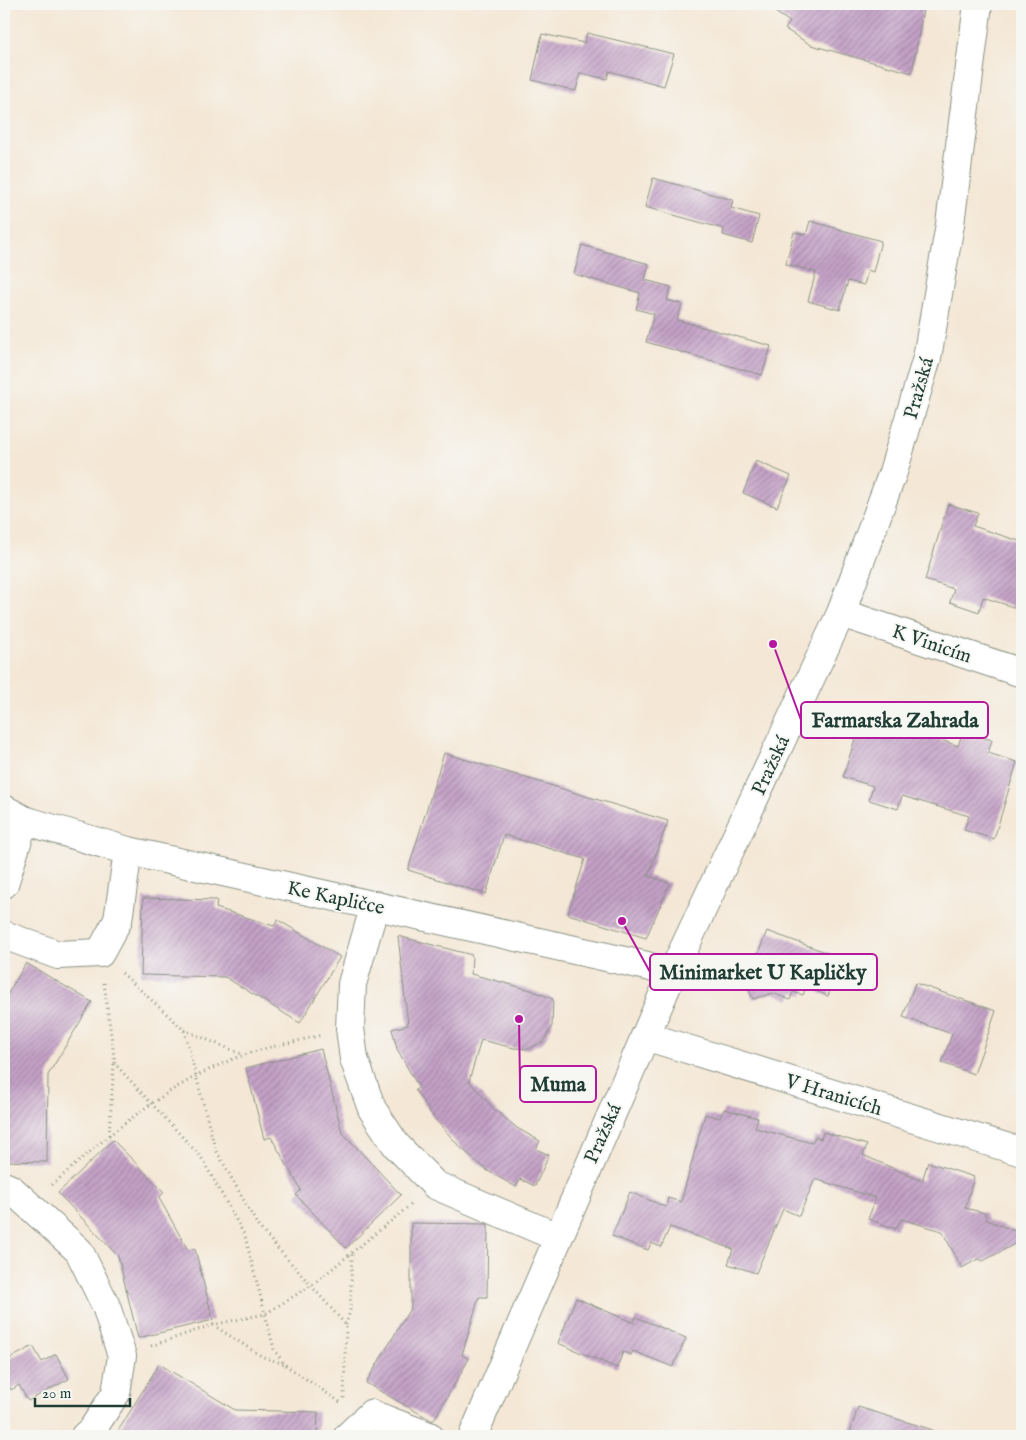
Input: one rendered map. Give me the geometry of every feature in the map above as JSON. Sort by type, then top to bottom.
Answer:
[{"type":"street","name":"Pražská","points":[[472,1436],[672,974],[841,613],[893,472],[927,358],[950,224],[978,4]]},
{"type":"street","name":"K Vinicím","points":[[841,613],[1022,673]]},
{"type":"street","name":"Ke Kapličce","points":[[14,815],[128,852],[375,905],[637,964],[672,974]]},
{"type":"street","points":[[4,884],[14,815]]},
{"type":"street","points":[[4,935],[58,955],[100,953],[118,920],[128,852]]},
{"type":"street","points":[[375,905],[352,984],[350,1028],[354,1059],[372,1109],[396,1144],[435,1185],[557,1237]]},
{"type":"street","name":"V Hranicích","points":[[645,1036],[1022,1152]]},
{"type":"street","points":[[4,1186],[11,1189],[79,1251],[106,1306],[122,1356],[116,1393],[92,1430],[85,1436]]},
{"type":"street","points":[[348,1436],[370,1414],[429,1436]]},
{"type":"path","points":[[100,953],[184,1030],[245,1055]]},
{"type":"path","points":[[100,953],[114,1064],[109,1135]]},
{"type":"path","points":[[29,1206],[109,1135],[150,1103],[196,1076],[245,1055],[350,1028]]},
{"type":"path","points":[[184,1030],[215,1148],[258,1226],[346,1325]]},
{"type":"path","points":[[114,1064],[201,1157],[245,1236],[274,1349],[284,1364]]},
{"type":"path","points":[[122,1356],[212,1325],[265,1314],[312,1285],[435,1185]]},
{"type":"path","points":[[212,1325],[263,1357],[284,1364],[344,1404],[346,1325],[350,1310],[352,1252]]},
{"type":"building","points":[[763,4],[924,4],[912,73],[811,45],[785,29],[790,22]]},
{"type":"building","points":[[587,33],[674,54],[664,86],[609,71],[607,79],[580,73],[576,91],[532,80],[542,34],[584,43]]},
{"type":"building","points":[[653,178],[733,200],[731,208],[759,216],[752,243],[723,235],[724,229],[645,207]]},
{"type":"building","points":[[810,221],[881,241],[873,272],[868,270],[864,285],[848,281],[840,310],[808,301],[816,272],[786,264],[794,232],[806,235]]},
{"type":"building","points":[[582,245],[649,264],[645,280],[671,287],[667,300],[682,304],[677,320],[771,346],[762,375],[646,342],[654,314],[636,309],[640,293],[574,274]]},
{"type":"building","points":[[756,461],[791,476],[777,507],[743,493]]},
{"type":"building","points":[[948,504],[978,513],[973,526],[1022,542],[1022,610],[983,597],[979,612],[950,602],[954,589],[925,580]]},
{"type":"building","points":[[867,701],[896,710],[892,723],[958,746],[963,731],[992,740],[988,753],[1017,762],[994,839],[964,830],[969,816],[902,796],[898,809],[869,800],[873,786],[843,777]]},
{"type":"building","points":[[444,753],[668,821],[648,876],[670,883],[646,938],[568,914],[585,859],[504,835],[486,894],[408,870]]},
{"type":"building","points":[[143,898],[217,900],[216,908],[274,926],[278,920],[340,957],[300,1023],[225,977],[141,975]]},
{"type":"building","points":[[767,931],[842,958],[828,996],[806,987],[803,995],[793,992],[790,1000],[773,993],[753,999],[746,983]]},
{"type":"building","points":[[398,936],[472,955],[471,974],[531,990],[553,999],[552,1026],[543,1042],[528,1049],[514,1048],[481,1040],[469,1081],[494,1109],[517,1128],[540,1141],[536,1149],[549,1155],[535,1186],[520,1179],[516,1187],[488,1171],[460,1147],[434,1118],[415,1090],[419,1088],[397,1049],[392,1029],[408,1025]]},
{"type":"building","points":[[26,963],[92,1002],[48,1075],[47,1162],[4,1161],[4,1000]]},
{"type":"building","points":[[915,983],[996,1011],[974,1074],[942,1063],[952,1034],[903,1017]]},
{"type":"building","points":[[321,1049],[342,1132],[401,1195],[346,1248],[296,1195],[301,1190],[271,1137],[264,1139],[246,1068]]},
{"type":"building","points":[[724,1109],[758,1118],[755,1128],[812,1143],[815,1137],[821,1139],[823,1132],[867,1145],[863,1155],[922,1181],[928,1162],[974,1177],[965,1208],[985,1213],[987,1220],[1022,1234],[1022,1240],[983,1261],[978,1259],[962,1268],[942,1231],[901,1219],[896,1229],[868,1219],[876,1198],[815,1179],[799,1216],[783,1209],[756,1273],[728,1264],[733,1249],[670,1227],[661,1247],[651,1243],[648,1250],[612,1236],[630,1192],[666,1207],[668,1198],[681,1202],[705,1114],[720,1118]]},
{"type":"building","points":[[113,1140],[164,1192],[159,1198],[188,1250],[195,1249],[213,1320],[138,1338],[118,1256],[58,1193]]},
{"type":"building","points":[[411,1223],[488,1224],[487,1297],[479,1297],[462,1355],[469,1359],[433,1421],[366,1383],[411,1307]]},
{"type":"building","points":[[576,1298],[634,1323],[636,1317],[686,1338],[673,1367],[633,1351],[631,1355],[623,1352],[617,1368],[558,1343]]},
{"type":"building","points":[[33,1346],[42,1362],[56,1354],[69,1379],[28,1401],[19,1385],[11,1390],[4,1375],[4,1362]]},
{"type":"building","points":[[159,1364],[235,1410],[318,1412],[317,1436],[115,1436]]},
{"type":"building","points":[[858,1407],[933,1430],[932,1436],[849,1436]]},
{"type":"place","name":"Farmarska Zahrada","points":[[773,644]]},
{"type":"place","name":"Minimarket U Kapličky","points":[[622,921]]},
{"type":"place","name":"Muma","points":[[519,1019]]}]
